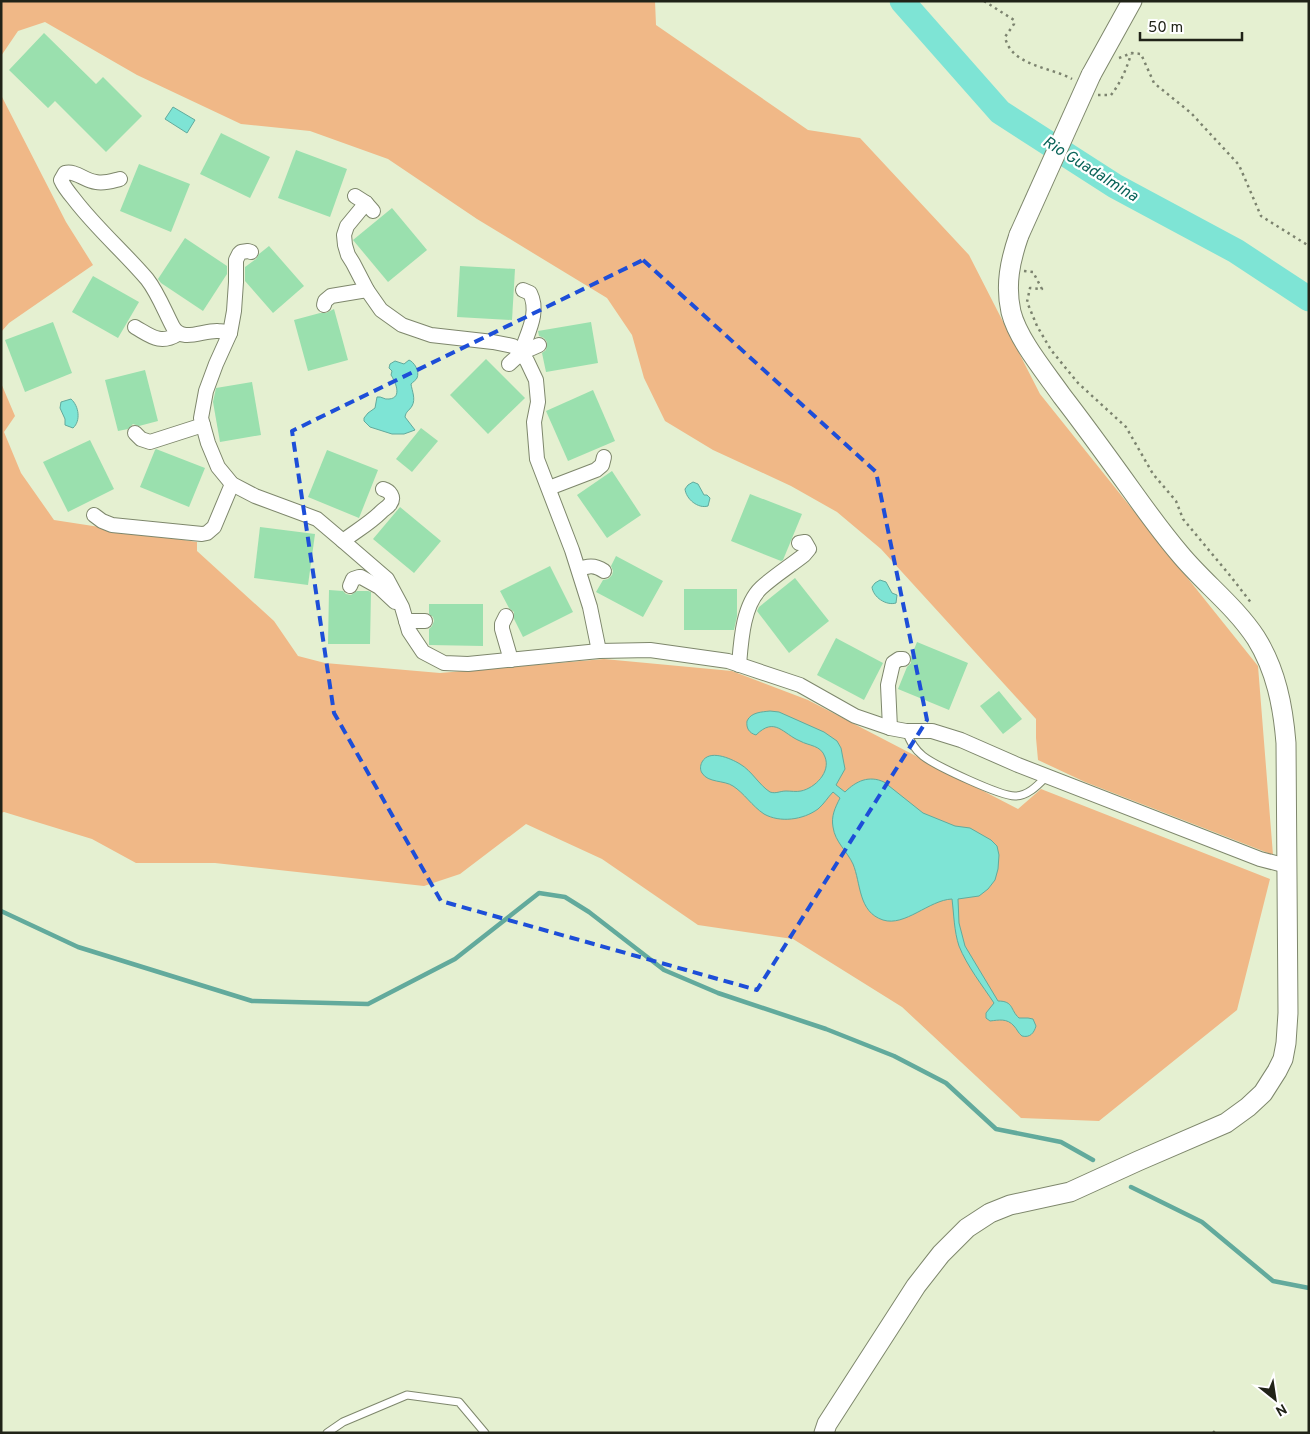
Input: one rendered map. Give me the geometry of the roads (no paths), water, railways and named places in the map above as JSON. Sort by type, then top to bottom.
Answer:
[{"type":"street","points":[[824,1433],[827,1424],[916,1286],[941,1254],[967,1228],[1010,1205],[1070,1192],[1226,1123],[1263,1093],[1283,1059],[1288,1012],[1286,743],[1284,717],[1273,674],[1256,638],[1234,610],[1167,539],[1038,362],[1017,328],[1011,313],[1008,280],[1011,257],[1019,235],[1087,83],[1132,1]]},
{"type":"street","points":[[120,179],[108,182],[95,182],[70,172],[65,173],[61,180],[98,228],[125,254],[149,282],[178,334],[186,336],[218,331],[230,333]]},
{"type":"street","points":[[365,203],[347,226],[344,235],[345,245],[348,255],[367,290],[381,310],[402,325],[431,335],[513,346],[527,361],[536,380],[538,402],[534,422],[537,459],[579,570],[590,607],[599,651]]},
{"type":"street","points":[[251,252],[241,252],[236,260],[234,311],[230,333],[206,391],[201,418],[208,443],[218,467],[232,484],[282,513],[316,519],[387,579],[402,606],[409,631],[423,652],[444,663],[468,664],[599,651],[650,650],[728,661],[800,685],[855,716],[890,728],[906,731],[932,731],[961,740],[1047,776],[1260,859],[1287,866]]},
{"type":"street","points":[[324,306],[325,301],[331,296],[367,290]]},
{"type":"street","points":[[521,353],[532,326],[533,315],[531,295],[528,291],[523,290]]},
{"type":"street","points":[[135,327],[159,339],[166,339],[178,334]]},
{"type":"street","points":[[508,364],[521,353],[539,345]]},
{"type":"street","points":[[135,433],[141,439],[150,442],[203,425]]},
{"type":"street","points":[[549,488],[597,473],[604,457]]},
{"type":"street","points":[[94,515],[102,521],[112,524],[207,533],[214,527],[232,484]]},
{"type":"street","points":[[343,541],[385,513],[392,500],[391,494],[383,489]]},
{"type":"street","points":[[739,665],[745,604],[760,589],[776,581],[809,549],[805,542],[799,543]]},
{"type":"street","points":[[579,570],[591,566],[598,567],[604,571]]},
{"type":"street","points":[[350,586],[353,579],[361,577],[379,587],[402,606]]},
{"type":"street","points":[[506,616],[502,629],[511,660]]},
{"type":"street","points":[[406,621],[426,621]]},
{"type":"street","points":[[890,728],[887,677],[893,663],[903,659]]},
{"type":"lane","points":[[906,731],[911,743],[923,756],[964,777],[1006,794],[1014,796],[1029,792],[1047,776]]},
{"type":"lane","points":[[328,1433],[343,1422],[406,1395],[459,1402],[485,1433]]},
{"type":"water","points":[[173,107],[195,120],[187,133],[165,119]]},
{"type":"water","points":[[409,360],[416,367],[418,375],[417,379],[411,384],[414,401],[405,417],[415,430],[404,434],[392,434],[370,427],[364,421],[364,418],[375,408],[377,397],[389,399],[396,396],[397,393],[396,385],[391,375],[392,371],[389,368],[390,364],[395,361],[404,364]]},
{"type":"water","points":[[71,399],[76,406],[78,414],[76,425],[73,428],[65,425],[65,419],[60,408],[61,402]]},
{"type":"water","points":[[693,482],[698,484],[704,495],[710,498],[708,506],[697,505],[686,493],[685,489]]},
{"type":"water","points":[[880,580],[886,582],[892,593],[897,595],[896,603],[884,602],[877,597],[872,587]]},
{"type":"water","points":[[770,711],[779,712],[824,732],[837,741],[841,748],[845,769],[836,785],[845,792],[863,780],[873,779],[884,782],[923,813],[955,826],[970,828],[991,840],[997,846],[999,855],[995,880],[979,896],[958,899],[959,923],[965,946],[998,1001],[1009,1004],[1019,1018],[1033,1019],[1036,1026],[1031,1034],[1022,1036],[1009,1022],[1003,1020],[990,1021],[986,1018],[986,1013],[994,1003],[970,968],[959,946],[952,899],[943,900],[900,920],[883,920],[869,911],[862,896],[853,864],[834,832],[833,816],[840,798],[833,792],[812,813],[799,818],[777,819],[764,814],[733,786],[712,780],[702,773],[700,768],[702,762],[705,758],[714,755],[731,759],[740,764],[770,792],[801,791],[816,783],[824,774],[826,768],[825,757],[821,750],[794,738],[779,728],[768,727],[756,735],[749,730],[747,721],[751,716]]},
{"type":"waterway","name":"Rio Guadalmina","points":[[902,1],[1000,112],[1115,186],[1236,251],[1309,299]]},
{"type":"waterway","points":[[1,911],[78,947],[252,1001],[368,1004],[455,959],[539,893],[565,897],[589,912],[664,970],[718,993],[826,1029],[894,1056],[946,1083],[996,1129],[1061,1142],[1093,1160]]},
{"type":"waterway","points":[[1131,1187],[1202,1222],[1273,1281],[1309,1288]]}]
